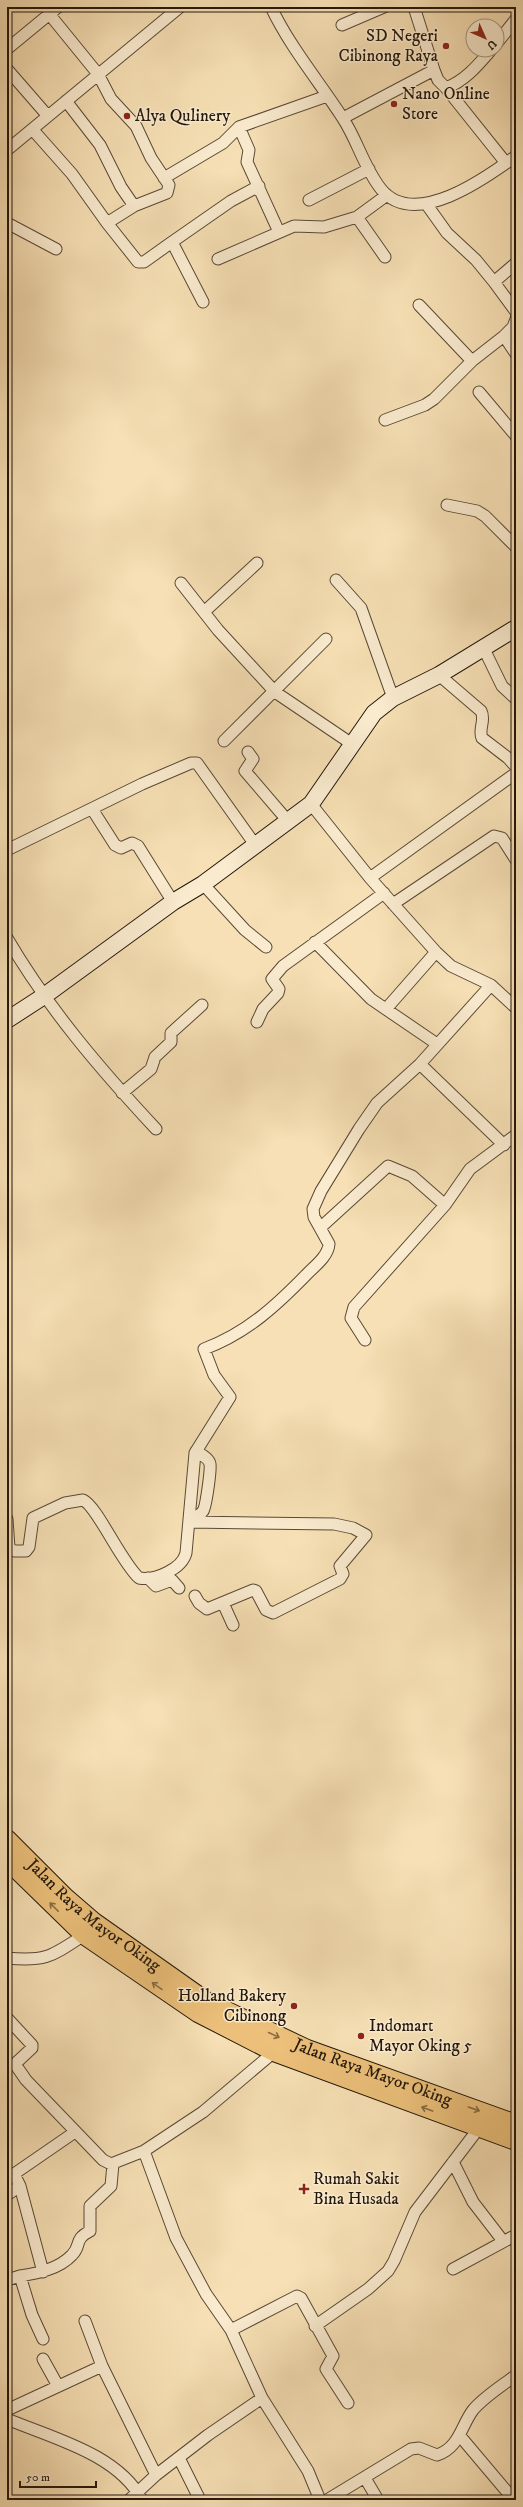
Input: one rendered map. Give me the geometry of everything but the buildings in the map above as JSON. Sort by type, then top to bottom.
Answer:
[{"type":"main road","name":"Jalan Raya Mayor Oking","points":[[7,1839],[65,1897],[94,1922],[206,2001],[294,2043],[452,2110],[479,2128],[516,2141]]},
{"type":"main road","name":"Jalan Raya Mayor Oking","points":[[7,1860],[84,1935],[198,2013],[274,2052],[452,2110],[516,2124]]},
{"type":"street","points":[[7,150],[33,130],[47,115],[146,38],[180,7]]},
{"type":"street","points":[[271,7],[283,31],[343,118],[369,169],[387,195],[416,205],[427,205],[481,180],[516,156]]},
{"type":"street","points":[[342,25],[384,7]]},
{"type":"street","points":[[414,7],[438,80],[506,163]]},
{"type":"street","points":[[7,48],[52,10],[98,74],[111,99],[137,128],[151,158],[169,185],[167,193],[134,206],[107,223]]},
{"type":"street","points":[[505,33],[516,19]]},
{"type":"street","points":[[446,88],[460,82],[483,58]]},
{"type":"street","points":[[7,69],[47,115]]},
{"type":"street","points":[[343,118],[434,70]]},
{"type":"street","points":[[164,178],[210,152],[240,127],[327,96]]},
{"type":"street","points":[[66,101],[100,145],[121,187],[134,206]]},
{"type":"street","points":[[240,127],[249,150],[247,162],[280,232]]},
{"type":"street","points":[[33,130],[72,174],[107,223],[138,262],[144,262],[224,205],[259,186]]},
{"type":"street","points":[[310,200],[369,169]]},
{"type":"street","points":[[218,259],[299,224],[319,227],[334,226],[357,218],[387,195]]},
{"type":"street","points":[[427,205],[447,233],[476,260],[516,312]]},
{"type":"street","points":[[357,218],[386,257]]},
{"type":"street","points":[[7,223],[56,249]]},
{"type":"street","points":[[172,242],[203,302]]},
{"type":"street","points":[[494,282],[516,263]]},
{"type":"street","points":[[419,305],[472,361]]},
{"type":"street","points":[[385,420],[425,405],[434,399],[472,361],[504,336],[512,327],[516,319]]},
{"type":"street","points":[[504,336],[516,354]]},
{"type":"street","points":[[479,392],[516,436]]},
{"type":"street","points":[[447,505],[477,511],[516,547]]},
{"type":"street","points":[[204,612],[256,563]]},
{"type":"street","points":[[336,580],[361,608],[393,698]]},
{"type":"street","points":[[181,583],[204,612],[275,692],[352,744]]},
{"type":"street","points":[[7,1020],[44,996],[173,902],[203,884],[256,846],[287,820],[310,804],[374,713],[393,698],[439,675],[516,628]]},
{"type":"street","points":[[224,741],[275,692],[326,639]]},
{"type":"street","points":[[483,647],[502,686],[516,699]]},
{"type":"street","points":[[439,675],[481,711],[484,717],[481,734],[482,738],[508,758],[516,767]]},
{"type":"street","points":[[248,752],[253,759],[245,771],[287,820]]},
{"type":"street","points":[[7,850],[156,778],[191,763],[198,763],[256,846]]},
{"type":"street","points":[[370,878],[516,773]]},
{"type":"street","points":[[310,804],[370,878],[436,952],[451,966],[491,985],[516,1008]]},
{"type":"street","points":[[92,809],[115,845],[121,848],[132,843],[138,846],[173,902]]},
{"type":"street","points":[[393,904],[494,836],[502,838],[516,860]]},
{"type":"street","points":[[203,884],[245,930],[266,947]]},
{"type":"street","points":[[257,1022],[263,1009],[278,993],[273,977],[283,966],[384,893]]},
{"type":"street","points":[[7,938],[44,996],[68,1029],[122,1093],[156,1129]]},
{"type":"street","points":[[315,942],[356,986],[386,1009],[437,1044]]},
{"type":"street","points":[[386,1009],[436,952]]},
{"type":"street","points":[[7,1519],[9,1548],[14,1551],[26,1551],[29,1547],[33,1518],[65,1503],[83,1500],[90,1505],[133,1573],[139,1578],[148,1578],[168,1572],[183,1561],[186,1553],[196,1452],[230,1397],[214,1375],[204,1349],[237,1335],[276,1306],[324,1256],[329,1244],[314,1217],[313,1209],[322,1191],[377,1103],[420,1064],[491,985]]},
{"type":"street","points":[[122,1093],[151,1069],[156,1057],[170,1044],[171,1033],[202,1005]]},
{"type":"street","points":[[420,1064],[504,1145]]},
{"type":"street","points":[[365,1340],[352,1321],[352,1311],[446,1205],[474,1164],[504,1145],[516,1135]]},
{"type":"street","points":[[320,1228],[389,1166],[412,1176],[446,1205]]},
{"type":"street","points":[[189,1520],[199,1515],[204,1510],[209,1475],[210,1464],[208,1460],[196,1452]]},
{"type":"street","points":[[189,1520],[328,1524],[353,1528],[366,1535],[340,1566],[343,1574],[340,1579],[285,1607],[269,1612],[256,1591],[253,1590],[207,1609],[199,1603],[195,1596]]},
{"type":"street","points":[[148,1578],[156,1586],[172,1580],[179,1588]]},
{"type":"street","points":[[223,1603],[233,1625]]},
{"type":"street","points":[[7,1958],[39,1960],[47,1958],[84,1935]]},
{"type":"street","points":[[7,2018],[32,2045],[32,2048],[17,2062],[17,2067],[26,2080],[103,2160],[113,2164],[144,2151],[203,2112],[274,2052]]},
{"type":"street","points":[[315,2326],[368,2289],[388,2270],[394,2261],[415,2212],[479,2128]]},
{"type":"street","points":[[43,2272],[20,2186],[15,2177],[15,2172],[75,2132]]},
{"type":"street","points":[[144,2151],[176,2238],[206,2294],[232,2330],[262,2398],[308,2471],[320,2500]]},
{"type":"street","points":[[453,2162],[473,2202],[503,2242]]},
{"type":"street","points":[[7,2280],[43,2272],[73,2254],[80,2237],[90,2231],[90,2206],[112,2186],[113,2164]]},
{"type":"street","points":[[7,2195],[20,2186]]},
{"type":"street","points":[[453,2269],[516,2235]]},
{"type":"street","points":[[20,2276],[32,2315],[43,2339]]},
{"type":"street","points":[[232,2330],[297,2296],[303,2299],[315,2326],[333,2356],[326,2369],[348,2403]]},
{"type":"street","points":[[85,2321],[102,2366],[156,2475]]},
{"type":"street","points":[[43,2359],[58,2386]]},
{"type":"street","points":[[7,2410],[102,2366]]},
{"type":"street","points":[[327,2500],[411,2449],[419,2448],[429,2453],[440,2454],[460,2436],[473,2410],[516,2375]]},
{"type":"street","points":[[129,2500],[141,2497],[156,2475],[229,2418],[262,2398]]},
{"type":"street","points":[[7,2419],[102,2459],[120,2472],[141,2497]]},
{"type":"street","points":[[460,2436],[514,2500]]},
{"type":"street","points":[[179,2458],[200,2500]]},
{"type":"street","points":[[365,2478],[378,2500]]},
{"type":"place","name":"SD Negeri Cibinong Raya","points":[[446,46]]},
{"type":"place","name":"Nano Online Store","points":[[394,104]]},
{"type":"place","name":"Alya Qulinery","points":[[127,116]]},
{"type":"place","name":"Holland Bakery Cibinong","points":[[294,2006]]},
{"type":"place","name":"Indomart Mayor Oking 5","points":[[361,2036]]},
{"type":"place","name":"Rumah Sakit Bina Husada","points":[[304,2189]]}]
